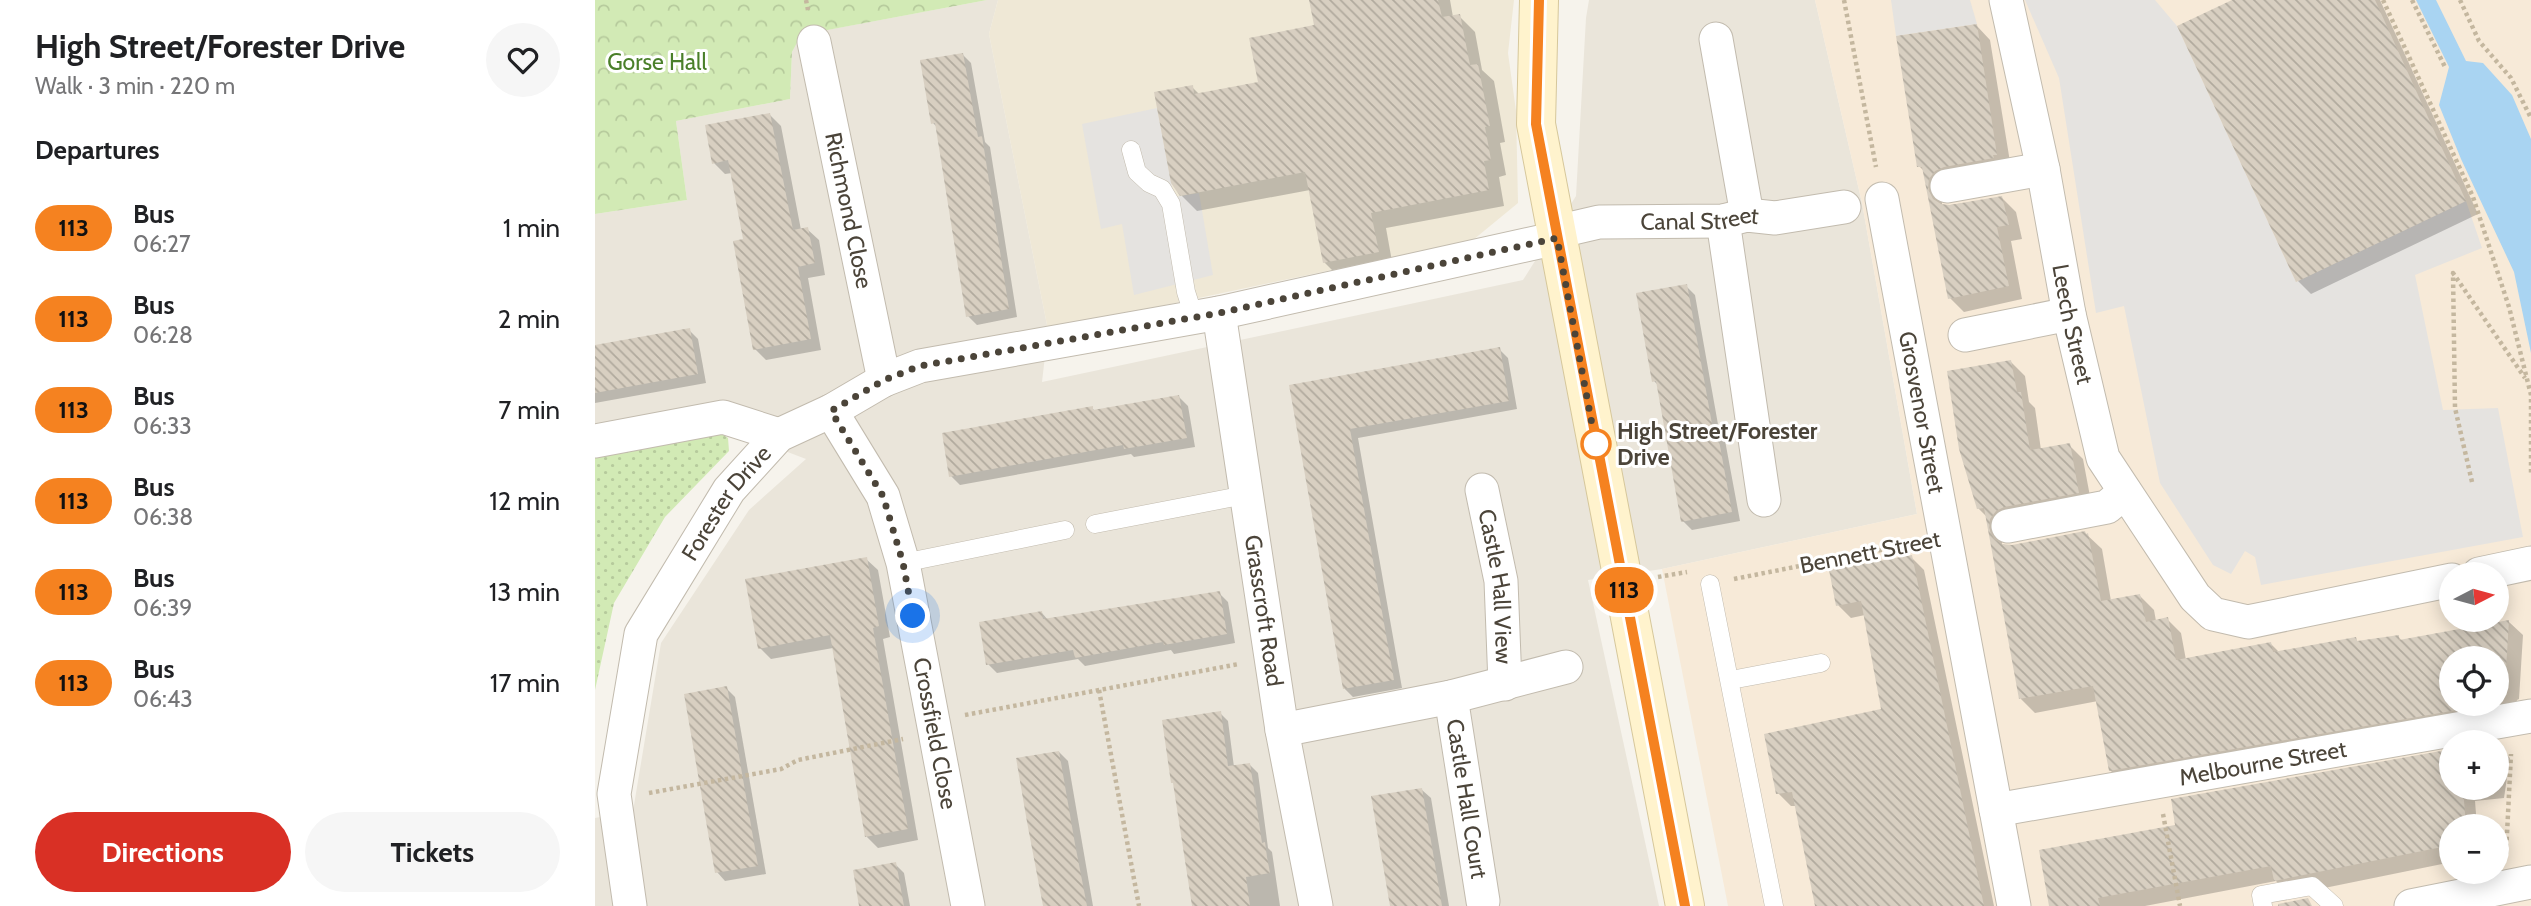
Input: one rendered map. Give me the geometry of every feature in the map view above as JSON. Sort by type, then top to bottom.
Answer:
[{"type":"main road","points":[[1539,0],[1536,124],[1685,906]]},
{"type":"street","name":"Leech Street","points":[[2006,0],[2043,169],[2070,314],[2103,458],[2195,597],[2213,614],[2248,622],[2439,583]]},
{"type":"street","points":[[1716,40],[1764,500]]},
{"type":"street","name":"Richmond Close","points":[[814,41],[884,380]]},
{"type":"street","points":[[1947,186],[2043,169]]},
{"type":"street","name":"Grosvenor Street","points":[[1882,199],[2014,906]]},
{"type":"street","name":"Canal Street","points":[[1556,235],[1599,222],[1775,218],[1844,206]]},
{"type":"street","name":"Forester Drive","points":[[631,906],[608,797],[641,634],[729,490],[779,435],[831,411],[884,380],[920,366],[1206,315],[1556,235]]},
{"type":"street","points":[[1965,335],[2070,314]]},
{"type":"street","name":"Grasscroft Road","points":[[1206,315],[1245,495],[1282,730],[1316,906]]},
{"type":"street","name":"Crossfield Close","points":[[831,411],[883,496],[903,563],[968,906]]},
{"type":"street","points":[[595,441],[723,417],[779,435]]},
{"type":"street","name":"Castle Hall View","points":[[1482,490],[1501,581],[1505,684]]},
{"type":"street","points":[[2008,526],[2107,507],[2125,492]]},
{"type":"street","name":"Castle Hall Court","points":[[1282,730],[1451,697],[1566,667]]},
{"type":"street","name":"Castle Hall Court","points":[[1451,697],[1483,901]]},
{"type":"street","name":"Melbourne Street","points":[[1996,810],[2522,717]]},
{"type":"street","points":[[2411,906],[2518,884]]},
{"type":"lane","points":[[1131,150],[1137,172],[1149,183],[1162,189],[1171,204],[1186,292],[1206,315]]},
{"type":"lane","points":[[1095,524],[1245,495]]},
{"type":"lane","points":[[903,563],[1065,530]]},
{"type":"lane","points":[[1710,584],[1774,906]]},
{"type":"lane","points":[[1731,680],[1821,663]]},
{"type":"lane","points":[[2263,906],[2262,895],[2312,886],[2334,906]]},
{"type":"path","points":[[1844,0],[1882,199]]},
{"type":"path","points":[[2383,0],[2473,197],[2509,307],[2531,395],[2531,476]]},
{"type":"path","points":[[2412,0],[2445,67]]},
{"type":"path","points":[[2460,0],[2479,41],[2511,78],[2531,118]]},
{"type":"path","points":[[2472,482],[2455,408],[2453,273],[2528,382]]},
{"type":"path","name":"Bennett Street","points":[[1710,584],[1945,537]]},
{"type":"path","points":[[1623,584],[1707,568],[1710,584]]},
{"type":"path","points":[[608,797],[781,769],[798,760],[934,727],[1099,690],[1271,659]]},
{"type":"path","points":[[1099,690],[1139,906]]},
{"type":"path","points":[[2518,884],[2522,717]]},
{"type":"path","points":[[2157,782],[2180,906]]},
{"type":"shaded area","points":[[998,0],[989,34],[1048,330],[1042,382],[1523,280],[1576,196],[1589,0],[1815,0],[1862,203],[1917,514],[1662,569],[1588,580],[1659,906],[595,906],[595,818],[633,811],[661,643],[749,510],[806,459],[682,412],[595,430],[595,214],[687,200],[676,121],[790,99],[792,52],[800,35]]},
{"type":"shaded area","points":[[998,0],[1514,0],[1508,53],[1516,111],[1518,203],[1473,240],[1048,330],[989,34]]},
{"type":"shaded area","points":[[1815,0],[2531,0],[2531,906],[1728,906],[1662,569],[1917,514],[1862,203]]},
{"type":"shaded area","points":[[1891,0],[1970,0],[1977,24],[1896,36]]},
{"type":"shaded area","points":[[2025,0],[2155,0],[2177,26],[2296,282],[2466,201],[2482,248],[2415,275],[2443,410],[2498,408],[2523,537],[2261,585],[2255,557],[2245,551],[2231,574],[2213,565],[2160,483],[2124,306],[2096,313],[2059,78]]},
{"type":"shaded area","points":[[1157,108],[1174,197],[1199,193],[1213,275],[1134,295],[1122,224],[1101,229],[1082,124]]},
{"type":"green space","name":"Gorse Hall","points":[[595,0],[987,0],[801,35],[792,52],[790,99],[676,121],[687,200],[595,214]]},
{"type":"green space","points":[[715,429],[728,438],[729,451],[665,517],[614,603],[595,690],[595,451]]},
{"type":"water","points":[[2416,0],[2436,0],[2466,61],[2483,63],[2512,95],[2531,139],[2531,353],[2514,272],[2439,105],[2449,67]]},
{"type":"building","points":[[1309,0],[1438,0],[1442,17],[1460,14],[1470,65],[1478,64],[1490,126],[1485,127],[1491,160],[1484,161],[1489,190],[1371,213],[1379,252],[1323,263],[1305,172],[1180,196],[1171,183],[1154,92],[1193,85],[1194,94],[1258,82],[1249,38],[1314,25]]},
{"type":"building","points":[[2232,0],[2375,0],[2466,201],[2296,282],[2177,26]]},
{"type":"building","points":[[1977,24],[1997,155],[1993,155],[1994,158],[1935,171],[1929,179],[1928,189],[1933,199],[1950,205],[2002,196],[2009,225],[1997,227],[2009,286],[1948,299],[1922,167],[1917,167],[1896,36]]},
{"type":"building","points":[[963,53],[978,137],[982,136],[1009,309],[966,317],[935,123],[931,124],[920,60]]},
{"type":"building","points":[[770,113],[793,230],[808,227],[815,263],[798,267],[811,339],[753,350],[733,241],[743,239],[728,160],[712,164],[705,125]]},
{"type":"building","points":[[1687,284],[1712,424],[1716,424],[1732,512],[1681,522],[1656,381],[1652,382],[1636,293]]},
{"type":"building","points":[[690,328],[698,374],[595,393],[595,345]]},
{"type":"building","points":[[1500,347],[1509,401],[1350,429],[1394,680],[1343,689],[1289,385]]},
{"type":"building","points":[[2011,360],[2017,392],[2021,392],[2030,450],[2070,443],[2079,493],[2004,507],[1996,511],[1990,519],[1989,529],[1994,539],[2002,544],[2012,545],[2085,531],[2088,533],[2101,601],[2140,594],[2146,622],[2168,617],[2176,660],[2271,642],[2273,652],[2356,637],[2357,641],[2399,635],[2399,640],[2443,632],[2508,632],[2507,646],[2439,646],[2439,713],[2109,771],[2093,686],[2019,699],[1984,508],[1977,509],[1959,449],[1947,371]]},
{"type":"building","points":[[1179,395],[1187,438],[1124,449],[1123,445],[949,477],[942,433],[1093,406],[1093,410]]},
{"type":"building","points":[[1912,555],[1984,906],[1815,906],[1792,792],[1776,794],[1764,734],[1881,709],[1861,601],[1836,606],[1829,570]]},
{"type":"building","points":[[867,557],[879,626],[873,628],[908,829],[865,837],[830,635],[758,649],[745,579]]},
{"type":"building","points":[[1220,591],[1227,634],[1075,658],[1073,650],[986,665],[979,622],[1042,611],[1043,619]]},
{"type":"building","points":[[727,686],[758,866],[715,873],[684,694]]},
{"type":"building","points":[[1221,711],[1228,766],[1250,763],[1262,843],[1265,842],[1270,873],[1246,877],[1250,906],[1192,906],[1162,720]]},
{"type":"building","points":[[1059,751],[1087,906],[1043,906],[1027,822],[1016,758]]},
{"type":"building","points":[[2439,751],[2439,800],[2464,800],[2465,814],[2439,814],[2439,848],[2274,881],[2271,866],[2098,898],[2100,906],[2049,906],[2039,850],[2175,825],[2171,799]]},
{"type":"building","points":[[1422,788],[1442,906],[1390,906],[1371,796]]},
{"type":"building","points":[[896,862],[904,906],[859,906],[853,870]]},
{"type":"building","points":[[2308,898],[2312,906],[2278,906],[2278,904]]},
{"type":"bus line","name":"113","points":[[1539,0],[1536,124],[1685,906]]},
{"type":"place","name":"High Street/Forester Drive","points":[[1596,444]]},
{"type":"route","points":[[913,616],[903,563],[883,496],[831,411],[884,380],[920,366],[1219,313],[1557,238],[1597,451],[1596,444]]}]
